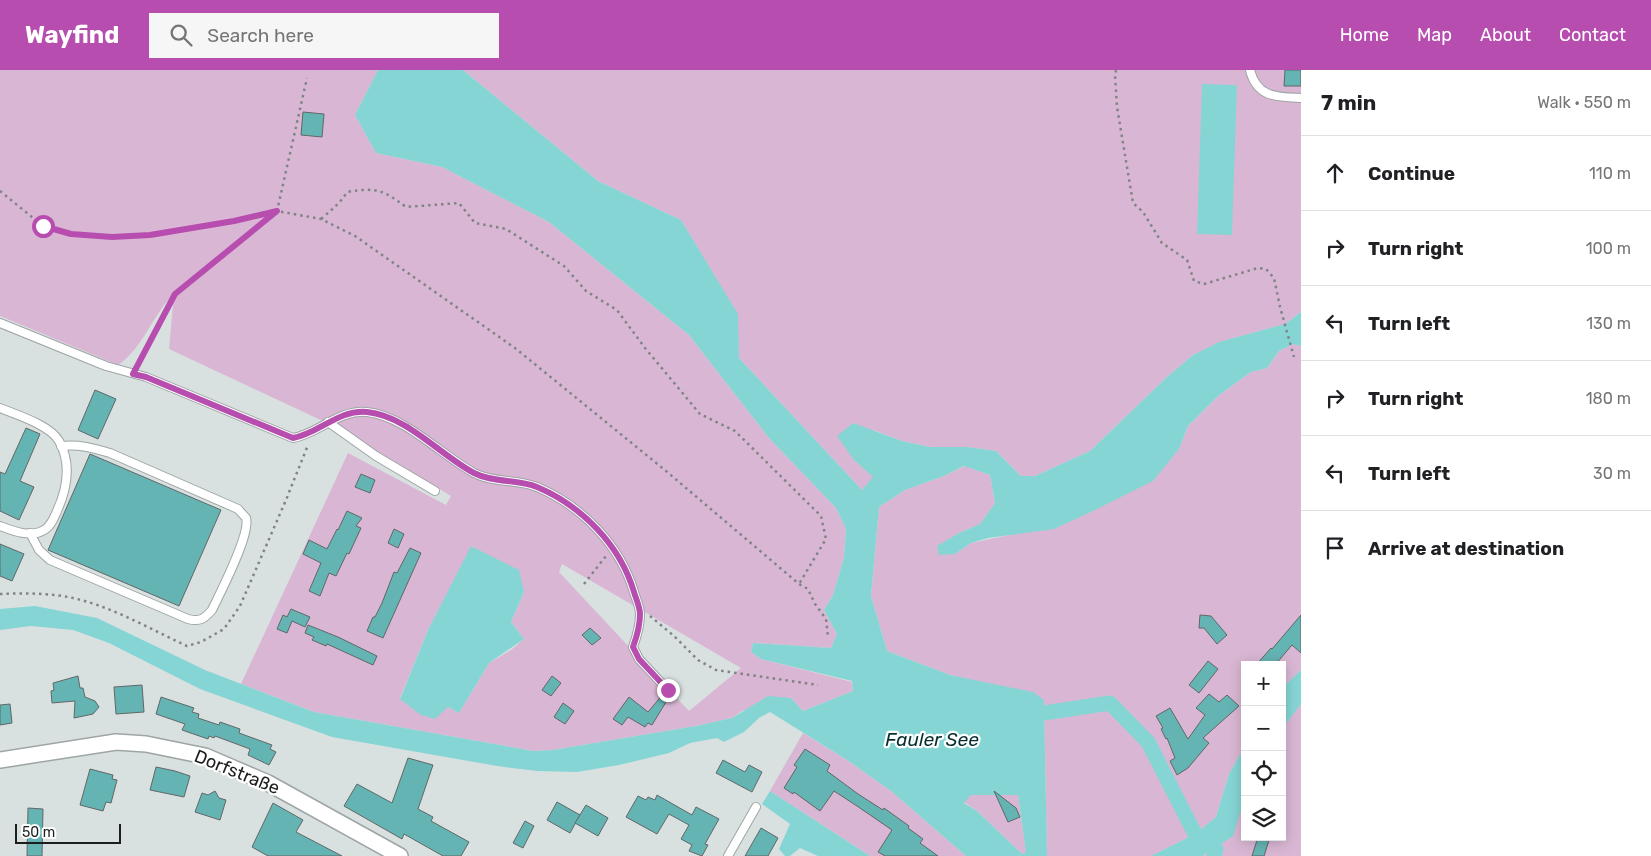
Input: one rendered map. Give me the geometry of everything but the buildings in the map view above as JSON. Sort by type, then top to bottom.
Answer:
[{"type":"street","name":"Dorfstraße","points":[[0,760],[116,742],[146,744],[205,756],[268,782],[400,856]]},
{"type":"lane","points":[[1250,70],[1252,80],[1262,92],[1276,97],[1301,98]]},
{"type":"lane","points":[[0,323],[106,366],[146,377],[293,438],[303,436],[328,422],[352,413],[366,412],[383,416],[412,430],[476,474],[536,487],[554,496],[599,529],[612,546],[631,581],[640,612],[639,631],[633,647],[639,659],[668,690]]},
{"type":"lane","points":[[0,408],[52,432],[59,441],[65,457],[67,474],[65,493],[53,520],[46,529],[38,533],[24,533],[0,526]]},
{"type":"lane","points":[[328,422],[376,456],[435,491]]},
{"type":"lane","points":[[30,533],[39,550],[50,560],[196,621],[204,618],[212,610],[243,541],[246,518],[238,509],[110,453],[90,446],[61,446]]},
{"type":"lane","points":[[728,856],[756,807]]},
{"type":"path","points":[[1116,70],[1117,107],[1133,203],[1143,212],[1162,243],[1186,260],[1194,281],[1204,284],[1258,268],[1266,269],[1274,278],[1294,358]]},
{"type":"path","points":[[133,374],[175,294],[277,211],[308,78]]},
{"type":"path","points":[[321,219],[332,208],[341,203],[348,192],[360,190],[375,190],[387,193],[406,207],[459,203],[474,223],[506,229],[564,266],[586,291],[617,310],[700,414],[735,432],[821,516],[826,539],[799,584]]},
{"type":"path","points":[[0,191],[43,226],[71,234],[112,237],[150,235],[234,221],[277,211],[321,219],[356,236],[515,348],[666,471],[799,584],[808,589],[815,604],[826,619],[828,637]]},
{"type":"path","points":[[0,594],[47,594],[74,598],[111,609],[187,646],[201,642],[224,629],[240,606],[286,500],[312,432]]},
{"type":"path","points":[[584,584],[612,546]]},
{"type":"path","points":[[639,608],[674,636],[698,660],[716,670],[818,685]]},
{"type":"shaded area","points":[[0,70],[378,70],[355,115],[376,153],[442,167],[549,222],[689,335],[769,438],[836,508],[846,529],[844,557],[833,595],[824,610],[837,634],[831,648],[753,643],[751,652],[761,659],[852,682],[853,691],[803,711],[791,698],[742,711],[732,718],[696,726],[553,750],[534,751],[314,712],[241,684],[348,453],[446,505],[451,496],[344,431],[169,349],[174,294],[166,302],[135,349],[118,365],[0,316]],"holes":[[[472,546],[524,592],[511,622],[524,639],[511,650],[489,663],[459,713],[448,707],[400,698],[428,630]],[[562,564],[741,668],[689,711],[559,572]]]},
{"type":"shaded area","points":[[463,70],[1301,70],[1301,312],[1285,324],[1220,342],[1193,355],[1168,376],[1090,451],[1035,476],[1021,476],[996,451],[967,447],[930,447],[902,441],[873,430],[854,460],[874,477],[862,490],[739,358],[737,314],[681,220],[598,181]]},
{"type":"shaded area","points":[[1293,344],[1301,346],[1301,670],[1286,684],[1286,661],[1241,661],[1241,753],[1229,774],[1216,817],[1195,834],[1151,856],[1047,856],[1044,700],[950,675],[887,651],[871,596],[879,507],[905,490],[965,466],[990,475],[995,503],[980,524],[959,533],[938,546],[955,554],[971,543],[1014,534],[1179,449],[1188,426],[1218,396],[1251,372],[1267,368],[1279,351]]},
{"type":"shaded area","points":[[1301,704],[1301,856],[1203,856],[1216,849],[1241,804],[1241,841],[1286,841],[1286,724]]},
{"type":"shaded area","points":[[803,733],[847,760],[891,791],[966,856],[870,856],[770,791]]},
{"type":"shaded area","points":[[971,795],[1018,795],[1026,852],[1022,854],[977,811],[964,802]]},
{"type":"water","name":"Fauler See","points":[[378,70],[463,70],[598,181],[681,220],[738,314],[739,358],[862,490],[873,477],[854,460],[837,436],[853,423],[902,441],[930,447],[967,447],[996,451],[1021,476],[1035,476],[1090,451],[1168,376],[1193,355],[1219,342],[1285,324],[1301,312],[1301,346],[1293,344],[1279,351],[1267,368],[1251,372],[1218,396],[1188,426],[1179,449],[1153,481],[1054,529],[988,538],[971,543],[955,554],[939,555],[937,546],[959,533],[980,524],[995,503],[990,475],[964,466],[944,476],[905,490],[879,507],[871,596],[887,651],[950,675],[1033,692],[1044,700],[1047,856],[966,856],[891,791],[847,760],[770,712],[759,718],[744,732],[724,742],[717,738],[690,743],[669,753],[619,765],[577,772],[537,771],[497,766],[332,737],[200,689],[109,643],[73,630],[31,626],[0,630],[0,609],[35,606],[97,618],[205,670],[314,712],[534,751],[553,750],[696,726],[732,718],[768,696],[791,698],[803,711],[853,691],[852,681],[761,659],[751,652],[753,643],[831,648],[837,634],[824,610],[833,595],[844,557],[846,529],[836,508],[769,438],[689,335],[549,222],[442,167],[376,153],[355,115]],"holes":[[[971,795],[1018,795],[1026,852],[1022,854],[977,811],[964,803]]]},
{"type":"water","points":[[1202,84],[1237,85],[1232,235],[1197,234]]},
{"type":"water","points":[[471,546],[519,570],[524,592],[511,622],[524,639],[489,663],[459,713],[448,707],[435,719],[421,715],[400,699],[428,630]]},
{"type":"water","points":[[1301,670],[1301,704],[1286,724],[1286,706],[1286,684]]},
{"type":"water","points":[[1241,753],[1241,810],[1233,836],[1203,856],[1151,856],[1195,834],[1216,817],[1229,774]]},
{"type":"water","points":[[770,791],[870,856],[818,856],[800,848],[790,856],[785,856],[779,849],[790,824],[762,804]]},
{"type":"waterway","points":[[1044,713],[1110,703],[1148,742],[1195,834]]},
{"type":"waterway","points":[[1214,856],[1216,849]]},
{"type":"route","points":[[43,226],[71,234],[112,237],[150,235],[188,227],[234,221],[277,211],[175,294],[133,374],[146,377],[293,438],[303,436],[328,422],[352,413],[366,412],[383,416],[412,430],[476,474],[536,487],[554,496],[599,529],[612,546],[631,581],[640,612],[639,631],[633,647],[639,659],[668,690]]}]
